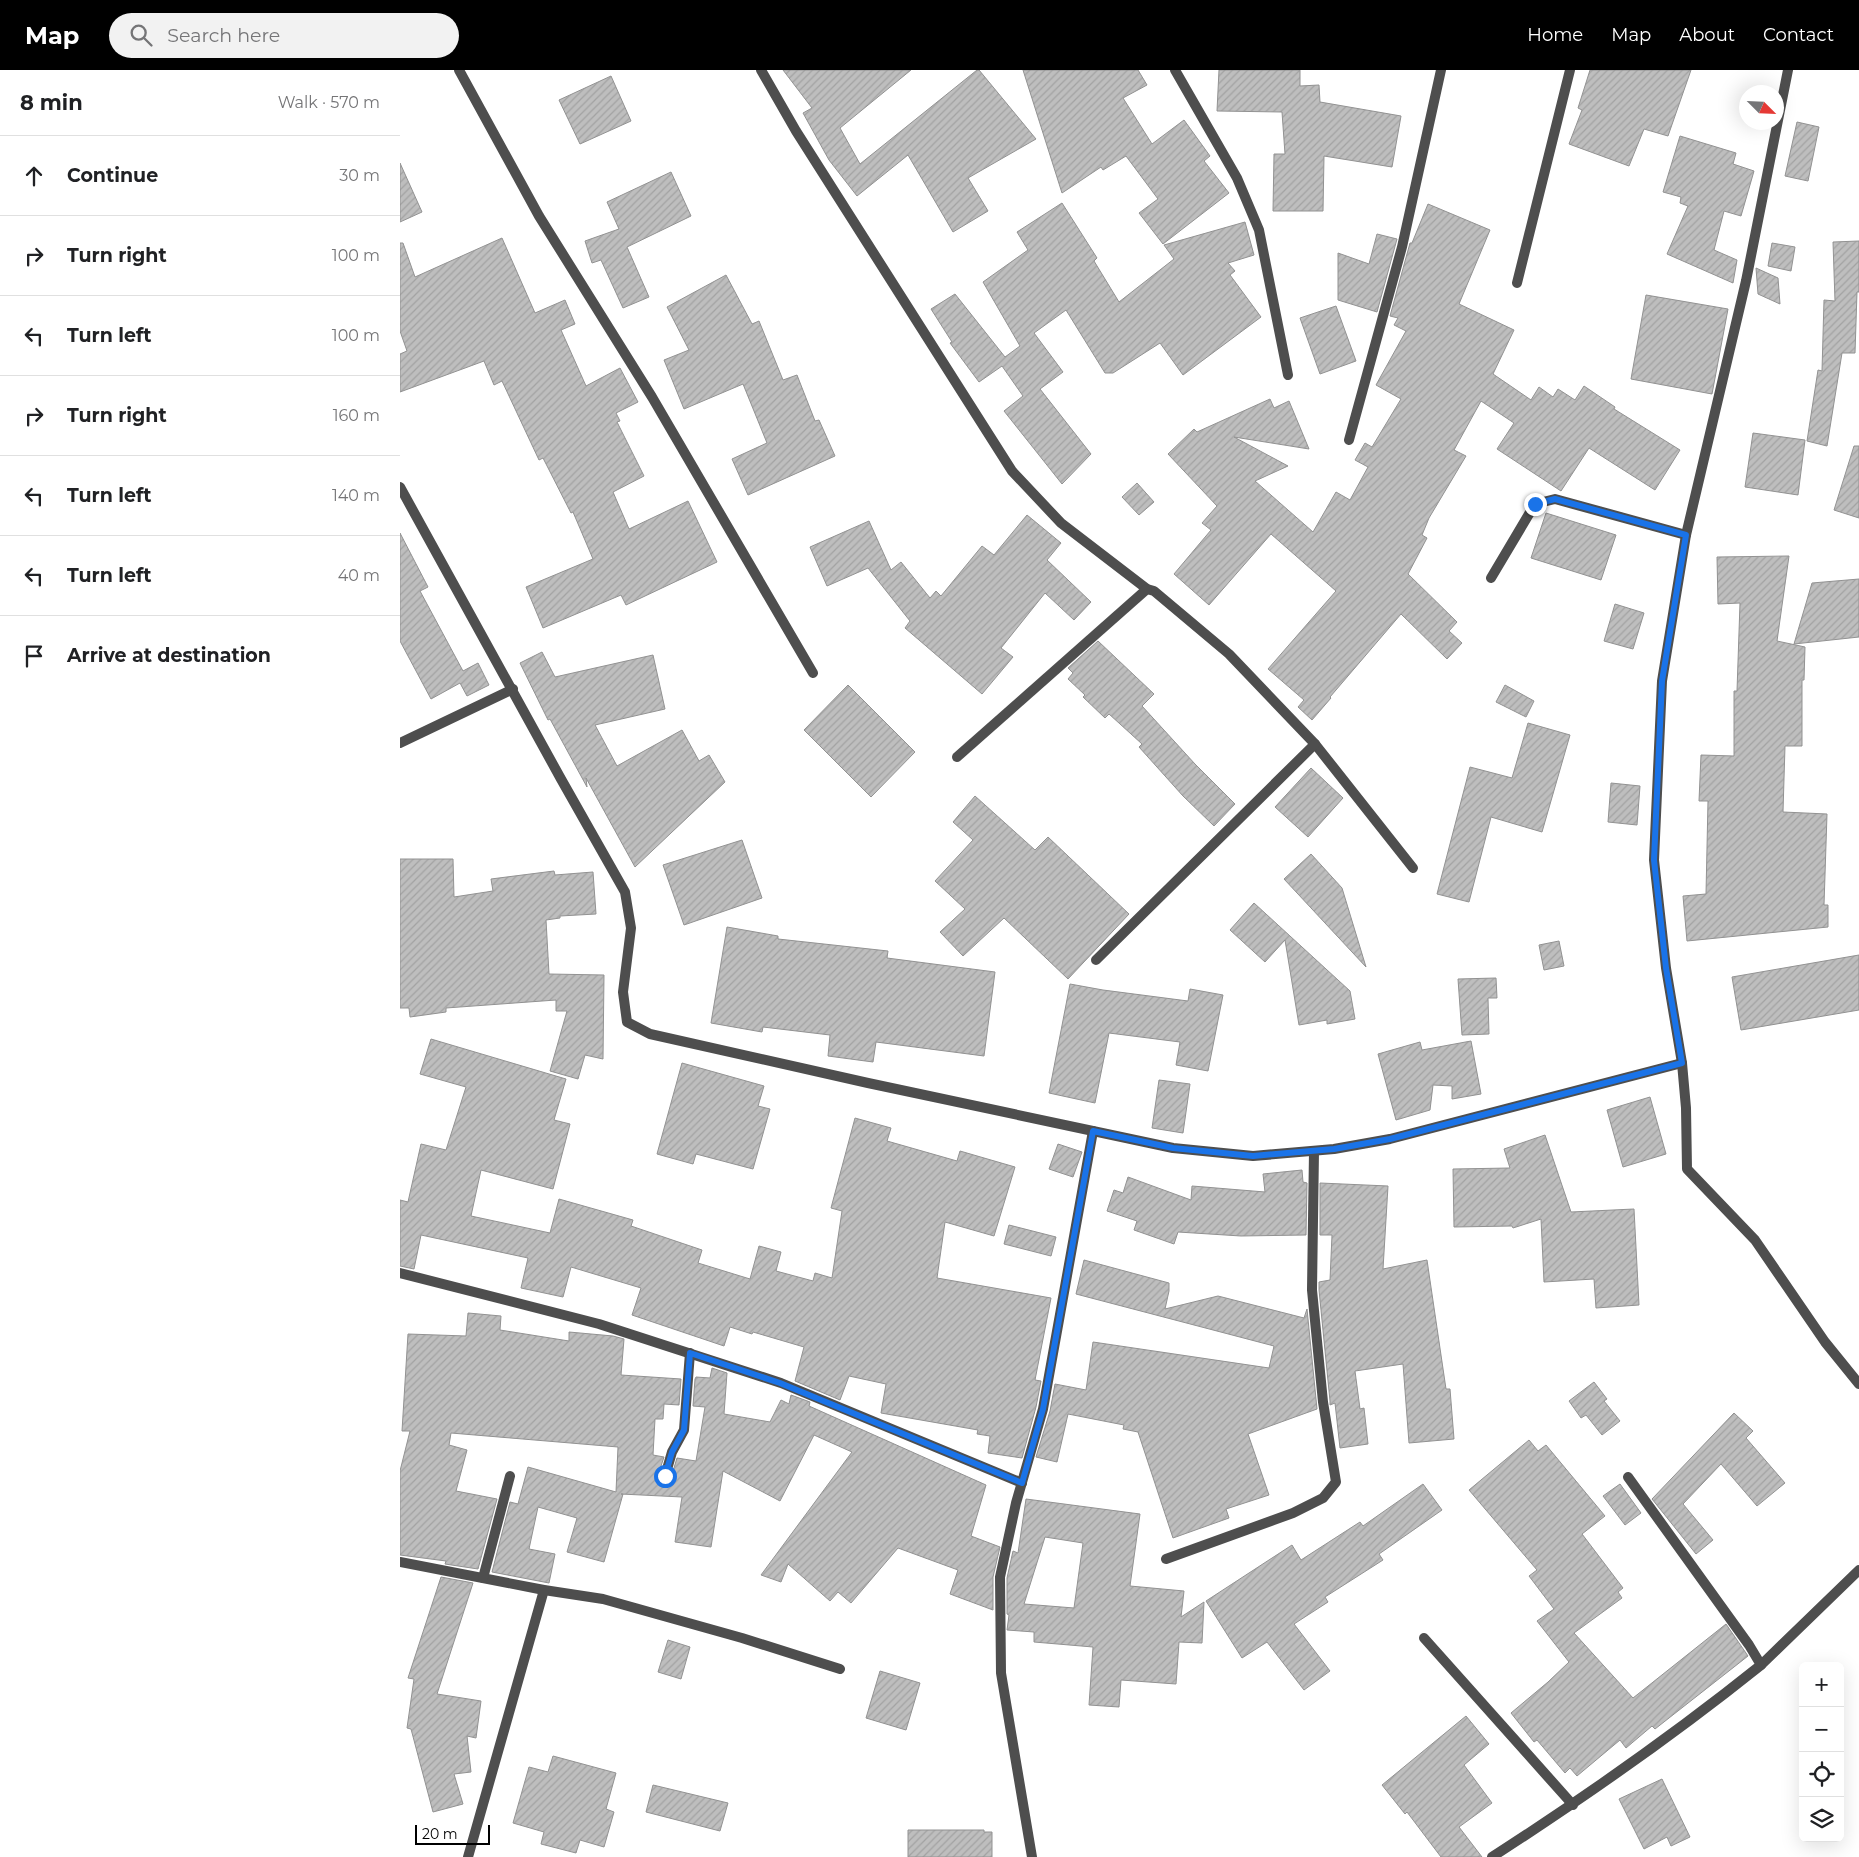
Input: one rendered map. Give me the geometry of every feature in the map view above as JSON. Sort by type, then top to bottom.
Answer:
[{"type":"street","points":[[459,70],[539,216],[652,397],[813,672]]},
{"type":"street","points":[[761,70],[796,131],[1012,470],[1061,523],[1147,589],[1154,591],[1229,654],[1315,744],[1413,868]]},
{"type":"street","points":[[1175,70],[1237,178],[1259,230],[1288,375]]},
{"type":"street","points":[[1349,440],[1402,247],[1441,70]]},
{"type":"street","points":[[1517,282],[1570,70]]},
{"type":"street","points":[[1788,70],[1746,281],[1686,535],[1662,681],[1654,860],[1666,968],[1682,1063],[1686,1108],[1687,1170],[1755,1240],[1826,1342],[1859,1384]]},
{"type":"street","points":[[400,487],[625,892],[631,928],[623,992],[627,1022],[650,1034],[1173,1148],[1253,1156],[1334,1149],[1390,1139],[1682,1063]]},
{"type":"street","points":[[1491,578],[1535,504],[1555,499],[1686,535]]},
{"type":"street","points":[[957,757],[1147,589]]},
{"type":"street","points":[[400,743],[513,689]]},
{"type":"street","points":[[1096,960],[1315,744]]},
{"type":"street","points":[[1032,1857],[1001,1673],[1000,1577],[1022,1483],[1043,1409],[1093,1131]]},
{"type":"street","points":[[1166,1559],[1293,1513],[1324,1498],[1336,1482],[1323,1402],[1312,1290],[1314,1151]]},
{"type":"street","points":[[400,1274],[599,1324],[780,1383],[1022,1483]]},
{"type":"street","points":[[665,1476],[672,1452],[684,1430],[690,1353]]},
{"type":"street","points":[[483,1578],[510,1476]]},
{"type":"street","points":[[1628,1477],[1749,1645],[1761,1665]]},
{"type":"street","points":[[400,1562],[544,1590],[603,1599],[742,1638],[840,1669]]},
{"type":"street","points":[[1492,1857],[1573,1804],[1732,1688],[1761,1665],[1859,1570]]},
{"type":"street","points":[[468,1857],[544,1590]]},
{"type":"street","points":[[1424,1638],[1573,1804]]},
{"type":"building","points":[[783,70],[911,70],[840,128],[860,164],[977,70],[979,70],[1036,139],[968,178],[988,211],[953,232],[908,155],[857,196],[829,160],[803,113],[812,108]]},
{"type":"building","points":[[1023,70],[1138,70],[1147,85],[1123,98],[1152,144],[1184,120],[1210,156],[1204,161],[1229,193],[1163,244],[1139,213],[1158,199],[1126,156],[1103,170],[1101,167],[1062,193]]},
{"type":"building","points":[[1219,70],[1300,70],[1300,86],[1319,85],[1320,102],[1401,116],[1392,167],[1324,156],[1323,211],[1273,211],[1274,154],[1285,154],[1282,112],[1217,111]]},
{"type":"building","points":[[1590,70],[1691,70],[1668,136],[1644,129],[1629,166],[1569,144],[1582,110],[1578,108]]},
{"type":"building","points":[[611,76],[631,121],[580,144],[559,100]]},
{"type":"building","points":[[1797,122],[1819,127],[1808,181],[1785,176]]},
{"type":"building","points":[[1680,136],[1736,153],[1733,164],[1754,171],[1741,216],[1724,211],[1714,250],[1737,260],[1733,283],[1667,254],[1688,206],[1680,203],[1681,197],[1663,192]]},
{"type":"building","points":[[400,163],[422,212],[400,222]]},
{"type":"building","points":[[671,172],[691,216],[627,247],[649,297],[623,308],[601,260],[592,263],[585,241],[619,229],[607,202]]},
{"type":"building","points":[[1062,203],[1097,258],[1094,261],[1119,302],[1174,259],[1164,245],[1245,222],[1254,255],[1228,263],[1235,271],[1230,275],[1261,317],[1183,375],[1160,343],[1113,373],[1105,373],[1066,310],[1034,333],[1063,372],[1040,389],[1091,454],[1062,484],[1004,411],[1023,396],[1002,366],[979,382],[950,343],[952,342],[931,309],[955,294],[1005,357],[1020,346],[983,282],[1028,250],[1017,232]]},
{"type":"building","points":[[1428,204],[1490,230],[1459,304],[1514,330],[1493,374],[1531,400],[1539,387],[1553,397],[1558,389],[1575,400],[1584,386],[1615,407],[1614,409],[1680,450],[1655,490],[1589,448],[1561,491],[1497,449],[1514,423],[1481,401],[1454,450],[1466,456],[1429,518],[1422,535],[1427,538],[1408,574],[1457,622],[1449,631],[1462,643],[1447,659],[1401,614],[1312,720],[1298,707],[1304,700],[1268,669],[1336,591],[1271,534],[1209,605],[1174,574],[1211,530],[1202,523],[1217,506],[1168,454],[1194,429],[1197,432],[1270,399],[1274,408],[1289,401],[1309,449],[1234,437],[1288,466],[1255,481],[1313,532],[1336,492],[1350,500],[1368,467],[1355,460],[1365,443],[1372,447],[1401,399],[1376,385],[1406,331],[1394,325],[1398,318],[1390,316],[1410,243],[1412,243]]},
{"type":"building","points":[[1377,234],[1397,239],[1377,312],[1338,300],[1338,253],[1369,264]]},
{"type":"building","points":[[502,238],[535,313],[565,300],[575,324],[561,330],[586,386],[620,368],[638,402],[616,413],[620,421],[617,422],[644,476],[613,492],[629,529],[688,501],[717,562],[626,605],[621,595],[543,628],[526,587],[593,559],[573,512],[571,513],[543,458],[539,460],[502,381],[494,385],[484,361],[400,392],[400,354],[407,351],[400,331],[400,243],[403,243],[415,277]]},
{"type":"building","points":[[1859,241],[1859,292],[1857,292],[1855,353],[1842,353],[1827,446],[1807,441],[1818,370],[1822,371],[1824,300],[1835,301],[1833,242]]},
{"type":"building","points":[[1772,243],[1795,247],[1791,271],[1768,266]]},
{"type":"building","points":[[1756,268],[1778,278],[1780,304],[1758,294]]},
{"type":"building","points":[[726,275],[752,324],[759,321],[783,380],[797,375],[815,421],[819,420],[835,456],[748,495],[732,459],[767,443],[743,384],[684,409],[664,360],[689,350],[667,307]]},
{"type":"building","points":[[1646,295],[1728,309],[1712,394],[1631,379]]},
{"type":"building","points":[[1336,306],[1356,361],[1320,374],[1300,318]]},
{"type":"building","points":[[1753,433],[1805,440],[1798,495],[1745,487]]},
{"type":"building","points":[[1854,446],[1859,446],[1859,518],[1834,510]]},
{"type":"building","points":[[1137,483],[1154,502],[1139,515],[1122,497]]},
{"type":"building","points":[[1546,513],[1616,535],[1601,580],[1531,558]]},
{"type":"building","points":[[1027,515],[1061,543],[1047,560],[1091,602],[1074,620],[1045,593],[1001,648],[1013,657],[982,694],[905,628],[910,621],[868,568],[827,586],[810,547],[869,521],[891,570],[901,562],[930,598],[936,591],[941,596],[982,546],[994,555]]},
{"type":"building","points":[[400,533],[428,587],[420,591],[463,671],[478,663],[489,685],[467,696],[460,683],[431,699],[400,641]]},
{"type":"building","points":[[1789,556],[1777,641],[1805,647],[1804,680],[1802,680],[1802,746],[1785,746],[1783,812],[1827,814],[1824,905],[1828,905],[1828,927],[1687,941],[1683,896],[1706,894],[1708,801],[1699,801],[1701,755],[1734,756],[1734,691],[1737,691],[1740,603],[1718,604],[1717,557]]},
{"type":"building","points":[[1859,579],[1859,637],[1794,644],[1812,583]]},
{"type":"building","points":[[1615,604],[1644,613],[1633,649],[1604,641]]},
{"type":"building","points":[[1098,641],[1154,694],[1142,706],[1235,804],[1214,826],[1183,796],[1139,747],[1142,744],[1109,714],[1105,718],[1083,697],[1085,695],[1068,679],[1073,673],[1068,668]]},
{"type":"building","points":[[542,652],[555,677],[653,655],[665,709],[595,725],[617,766],[682,730],[699,761],[709,755],[725,782],[635,867],[586,778],[587,787],[550,719],[548,720],[520,663]]},
{"type":"building","points":[[848,685],[915,752],[871,797],[804,730]]},
{"type":"building","points":[[1505,685],[1534,701],[1526,717],[1496,702]]},
{"type":"building","points":[[1528,723],[1570,735],[1542,832],[1491,817],[1469,902],[1437,894],[1470,767],[1512,778]]},
{"type":"building","points":[[1311,768],[1343,798],[1308,837],[1275,807]]},
{"type":"building","points":[[1611,783],[1640,786],[1637,825],[1608,822]]},
{"type":"building","points":[[975,796],[1035,850],[1048,837],[1129,914],[1068,979],[1004,918],[963,956],[940,932],[965,909],[935,881],[973,840],[953,822]]},
{"type":"building","points":[[742,840],[762,898],[684,925],[663,865]]},
{"type":"building","points":[[1311,854],[1342,888],[1366,967],[1284,879]]},
{"type":"building","points":[[400,859],[453,859],[454,897],[493,891],[491,879],[554,871],[555,875],[593,872],[596,914],[560,916],[560,918],[546,920],[549,974],[604,975],[603,1059],[585,1055],[578,1079],[550,1071],[567,1011],[556,1011],[556,1000],[446,1008],[446,1012],[410,1017],[409,1008],[400,1008]]},
{"type":"building","points":[[1254,903],[1350,991],[1355,1019],[1327,1024],[1327,1020],[1299,1025],[1285,940],[1265,962],[1230,930]]},
{"type":"building","points":[[727,927],[778,936],[778,939],[888,951],[887,958],[995,972],[984,1056],[876,1042],[873,1062],[828,1056],[830,1035],[763,1027],[762,1032],[711,1023]]},
{"type":"building","points":[[1559,941],[1564,966],[1544,970],[1539,945]]},
{"type":"building","points":[[1859,955],[1859,1010],[1741,1030],[1732,977]]},
{"type":"building","points":[[1496,978],[1497,998],[1488,998],[1489,1034],[1462,1035],[1458,979]]},
{"type":"building","points":[[1070,984],[1188,1001],[1190,989],[1223,995],[1208,1071],[1176,1065],[1180,1042],[1109,1033],[1095,1103],[1049,1093]]},
{"type":"building","points":[[431,1039],[566,1079],[554,1120],[570,1124],[553,1189],[481,1170],[471,1216],[550,1233],[559,1199],[633,1220],[631,1226],[702,1250],[698,1263],[750,1279],[759,1246],[781,1252],[776,1271],[813,1281],[815,1273],[832,1278],[842,1211],[831,1208],[855,1118],[891,1128],[887,1141],[957,1161],[960,1151],[1015,1167],[994,1236],[945,1222],[937,1278],[1051,1298],[1035,1380],[1041,1381],[1022,1458],[988,1453],[990,1436],[977,1434],[978,1430],[881,1413],[886,1384],[849,1376],[840,1400],[795,1381],[804,1347],[730,1327],[724,1346],[632,1315],[641,1288],[571,1267],[563,1297],[521,1288],[528,1258],[421,1235],[414,1269],[400,1266],[400,1200],[408,1202],[421,1144],[446,1150],[466,1087],[420,1074]]},
{"type":"building","points":[[1471,1041],[1481,1094],[1452,1099],[1452,1086],[1433,1085],[1430,1110],[1396,1120],[1378,1054],[1420,1042],[1422,1050]]},
{"type":"building","points":[[682,1063],[764,1086],[758,1106],[770,1109],[753,1169],[696,1154],[693,1164],[657,1154]]},
{"type":"building","points":[[1159,1080],[1190,1084],[1183,1133],[1152,1128]]},
{"type":"building","points":[[1650,1097],[1666,1154],[1623,1167],[1607,1110]]},
{"type":"building","points":[[1545,1135],[1571,1212],[1634,1209],[1639,1305],[1596,1308],[1594,1279],[1544,1282],[1541,1219],[1513,1228],[1512,1226],[1454,1227],[1453,1169],[1510,1168],[1504,1149]]},
{"type":"building","points":[[1058,1144],[1082,1152],[1073,1177],[1049,1169]]},
{"type":"building","points":[[1302,1170],[1303,1182],[1307,1183],[1306,1235],[1241,1236],[1178,1232],[1174,1244],[1134,1230],[1137,1221],[1107,1211],[1114,1190],[1123,1193],[1128,1177],[1191,1200],[1192,1186],[1265,1192],[1263,1174]]},
{"type":"building","points":[[1320,1183],[1388,1186],[1383,1269],[1427,1260],[1446,1389],[1450,1389],[1454,1439],[1409,1443],[1403,1364],[1355,1371],[1360,1409],[1364,1408],[1368,1444],[1340,1448],[1335,1403],[1330,1405],[1319,1290],[1319,1282],[1330,1280],[1332,1235],[1320,1235]]},
{"type":"building","points":[[1009,1225],[1056,1237],[1051,1256],[1004,1244]]},
{"type":"building","points":[[1084,1260],[1169,1283],[1165,1309],[1218,1296],[1304,1318],[1307,1309],[1317,1409],[1248,1434],[1269,1495],[1226,1509],[1229,1518],[1173,1538],[1138,1432],[1123,1429],[1124,1425],[1068,1414],[1057,1462],[1036,1457],[1050,1411],[1055,1384],[1086,1390],[1093,1342],[1269,1368],[1274,1346],[1076,1294]]},
{"type":"building","points":[[468,1313],[501,1316],[500,1330],[569,1341],[569,1332],[613,1336],[624,1339],[621,1375],[681,1379],[679,1405],[664,1404],[663,1419],[655,1419],[653,1455],[664,1457],[658,1475],[663,1482],[670,1481],[677,1458],[696,1461],[705,1407],[693,1406],[695,1379],[696,1377],[710,1378],[712,1368],[727,1373],[724,1414],[770,1422],[781,1400],[789,1404],[791,1395],[810,1402],[809,1406],[986,1485],[971,1536],[1000,1547],[993,1577],[993,1610],[950,1594],[958,1570],[898,1548],[851,1603],[838,1592],[830,1601],[788,1564],[781,1582],[761,1575],[852,1452],[814,1435],[780,1501],[723,1471],[711,1547],[675,1542],[682,1497],[623,1494],[604,1562],[567,1552],[577,1518],[538,1507],[529,1549],[555,1554],[549,1583],[492,1572],[510,1502],[518,1504],[528,1467],[616,1492],[618,1447],[451,1433],[449,1445],[467,1450],[456,1491],[497,1499],[478,1569],[445,1564],[446,1561],[400,1555],[400,1471],[410,1431],[402,1431],[408,1334],[466,1336]]},
{"type":"building","points":[[1594,1382],[1607,1399],[1604,1401],[1620,1421],[1602,1435],[1586,1415],[1581,1418],[1569,1401]]},
{"type":"building","points":[[1734,1413],[1753,1431],[1746,1438],[1785,1483],[1757,1506],[1721,1464],[1683,1504],[1713,1540],[1696,1554],[1652,1499]]},
{"type":"building","points":[[1529,1440],[1538,1451],[1546,1445],[1605,1516],[1582,1534],[1623,1588],[1618,1592],[1622,1598],[1574,1633],[1633,1698],[1726,1624],[1748,1656],[1655,1729],[1652,1726],[1626,1748],[1620,1740],[1577,1776],[1570,1768],[1565,1773],[1537,1740],[1534,1742],[1511,1713],[1569,1662],[1537,1621],[1554,1609],[1529,1576],[1537,1570],[1469,1490]]},
{"type":"building","points":[[1423,1484],[1442,1510],[1379,1554],[1383,1560],[1325,1597],[1328,1602],[1294,1624],[1330,1671],[1304,1690],[1267,1642],[1242,1658],[1206,1601],[1292,1545],[1301,1560],[1360,1522],[1363,1526]]},
{"type":"building","points":[[1620,1484],[1641,1513],[1625,1525],[1603,1496]]},
{"type":"building","points":[[1026,1499],[1140,1514],[1130,1586],[1184,1591],[1181,1617],[1204,1602],[1202,1643],[1179,1642],[1176,1684],[1121,1680],[1119,1707],[1089,1705],[1093,1647],[1034,1642],[1034,1632],[1007,1630],[1009,1615],[1007,1614],[1007,1578],[1013,1551],[1018,1553]],"holes":[[[1045,1537],[1083,1543],[1074,1608],[1024,1604]]]},
{"type":"building","points":[[441,1577],[473,1583],[437,1694],[481,1701],[476,1738],[467,1736],[471,1772],[454,1774],[463,1804],[433,1812],[411,1729],[407,1728],[414,1679],[408,1678]]},
{"type":"building","points":[[668,1640],[690,1647],[681,1679],[658,1672]]},
{"type":"building","points":[[880,1671],[920,1683],[906,1730],[866,1718]]},
{"type":"building","points":[[1466,1716],[1489,1744],[1464,1765],[1492,1803],[1459,1827],[1482,1857],[1441,1857],[1407,1812],[1405,1814],[1382,1785]]},
{"type":"building","points":[[553,1756],[616,1773],[606,1809],[614,1812],[604,1847],[580,1840],[576,1853],[541,1844],[544,1832],[513,1823],[529,1767],[548,1772]]},
{"type":"building","points":[[1662,1779],[1690,1837],[1671,1846],[1667,1837],[1644,1849],[1619,1799]]},
{"type":"building","points":[[653,1785],[728,1803],[720,1831],[646,1812]]},
{"type":"building","points":[[908,1830],[984,1830],[984,1832],[992,1832],[992,1857],[908,1857]]},
{"type":"route","points":[[665,1476],[672,1452],[684,1430],[690,1353],[780,1383],[1022,1483],[1043,1409],[1093,1131],[1173,1148],[1253,1156],[1334,1149],[1390,1139],[1682,1063],[1666,968],[1654,860],[1662,681],[1686,535],[1555,499],[1535,504]]}]
